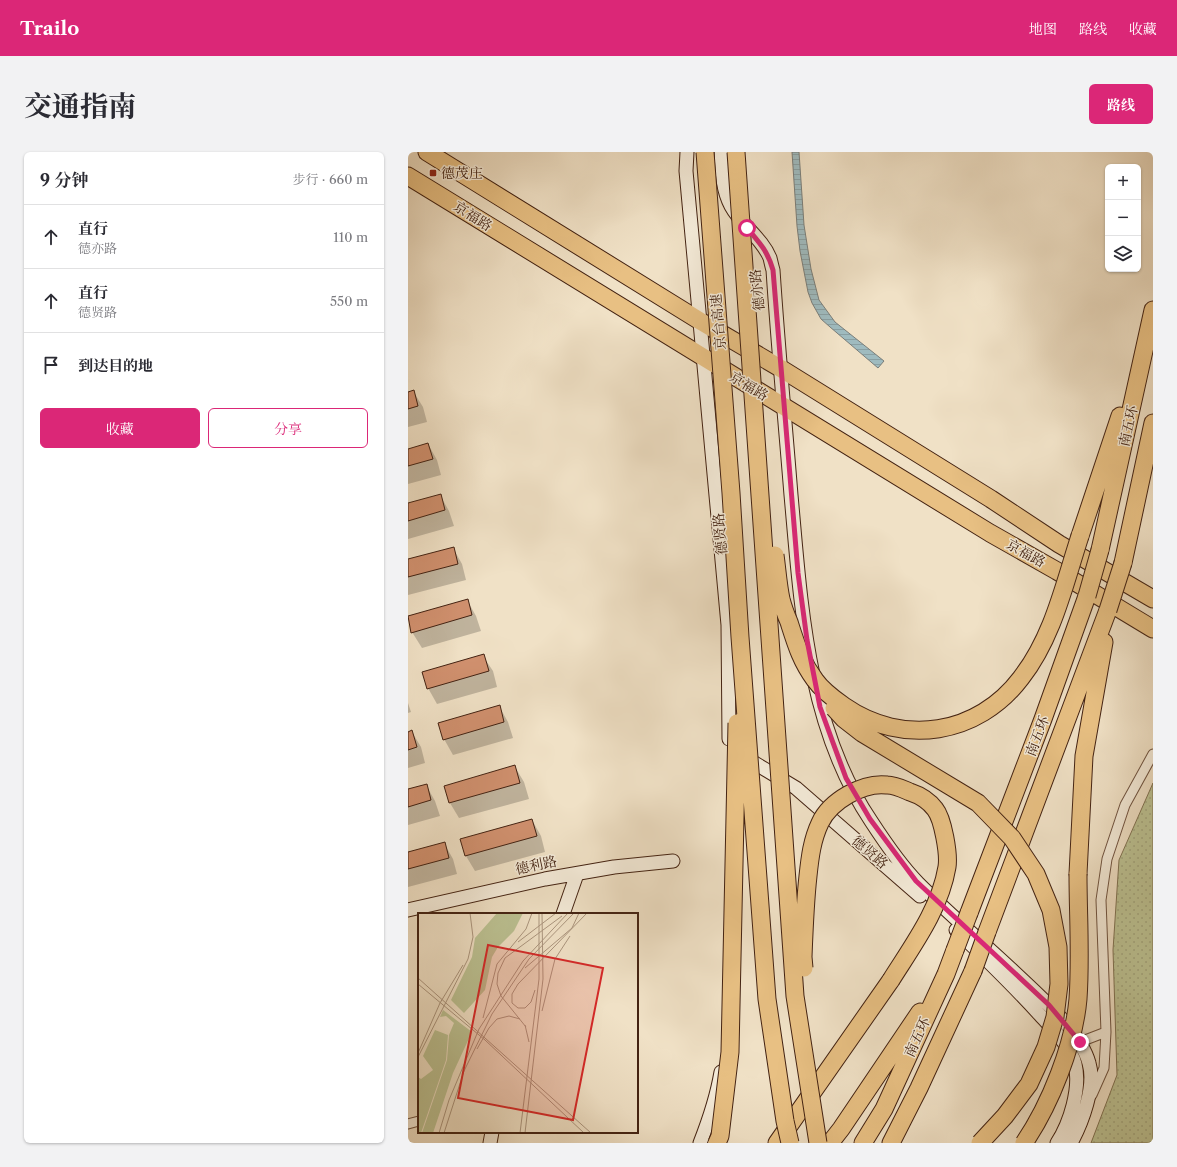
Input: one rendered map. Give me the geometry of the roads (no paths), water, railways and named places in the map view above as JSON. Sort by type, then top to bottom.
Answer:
[{"type":"highway","name":"京福路","points":[[427,152],[700,321],[780,368],[991,499],[1059,544],[1153,599]]},
{"type":"highway","name":"京台高速","points":[[705,152],[731,493]]},
{"type":"highway","points":[[736,152],[795,996],[818,1143]]},
{"type":"highway","name":"京福路","points":[[408,176],[990,533],[1057,571],[1153,629]]},
{"type":"highway","name":"南五环","points":[[863,1143],[884,1109],[946,974],[1044,718],[1087,596],[1100,550],[1153,310]]},
{"type":"highway","points":[[815,681],[834,699],[871,721],[892,728],[916,730],[938,729],[956,725],[974,718],[1006,695],[1021,679],[1036,657],[1050,629],[1150,326]]},
{"type":"highway","points":[[755,419],[781,600],[800,657],[829,703],[844,719],[862,733],[978,803],[1012,838],[1036,874],[1051,910],[1058,947],[1059,984],[1055,1017],[1046,1048],[1029,1084],[1005,1116],[980,1143]]},
{"type":"highway","name":"南五环","points":[[891,1143],[919,1088],[973,970],[1108,610],[1123,563],[1153,422]]},
{"type":"highway","name":"德贤路","points":[[731,493],[740,637],[767,999],[785,1121],[790,1143]]},
{"type":"highway","points":[[1025,1141],[1050,1096],[1072,1034],[1078,991],[1078,874],[1084,756],[1104,642],[1108,610]]},
{"type":"highway","points":[[718,1143],[730,1052],[735,794],[740,637]]},
{"type":"highway","points":[[777,1143],[891,980],[920,936],[940,894],[947,866],[942,826],[935,808],[920,796],[904,789],[887,785],[872,786],[845,796],[834,805],[821,821],[813,838],[807,888],[803,957],[814,1120]]},
{"type":"highway","points":[[830,1143],[946,974]]},
{"type":"street","points":[[687,152],[686,171],[700,321]]},
{"type":"street","name":"德亦路","points":[[721,152],[723,186],[726,197],[732,208],[770,258],[773,270],[780,368]]},
{"type":"street","name":"德贤路","points":[[700,321],[728,625],[730,889],[726,1035],[720,1079],[707,1126],[700,1143]]},
{"type":"street","name":"德贤路","points":[[780,368],[798,573],[807,640],[820,707],[846,778],[870,819],[916,881],[1049,1005],[1080,1042],[1090,1065],[1091,1085],[1087,1107],[1071,1143]]},
{"type":"street","name":"德贤路","points":[[729,748],[796,788],[901,879],[1013,985],[1061,1038],[1075,1063],[1078,1081],[1074,1105],[1057,1143]]},
{"type":"street","points":[[1087,1107],[1104,1068],[1106,1032],[1101,900],[1107,859],[1125,805],[1153,754]]},
{"type":"street","name":"德利路","points":[[408,910],[545,879],[614,867],[673,861]]},
{"type":"street","points":[[563,913],[577,874]]},
{"type":"street","points":[[1080,1042],[1106,1032]]},
{"type":"street","points":[[408,1124],[418,1121]]},
{"type":"street","points":[[490,1143],[492,1133]]},
{"type":"water","points":[[792,152],[799,152],[804,225],[811,269],[819,300],[835,322],[884,361],[878,368],[821,319],[812,303],[808,292],[800,251]]},
{"type":"place","name":"德茂庄","points":[[433,173]]}]
